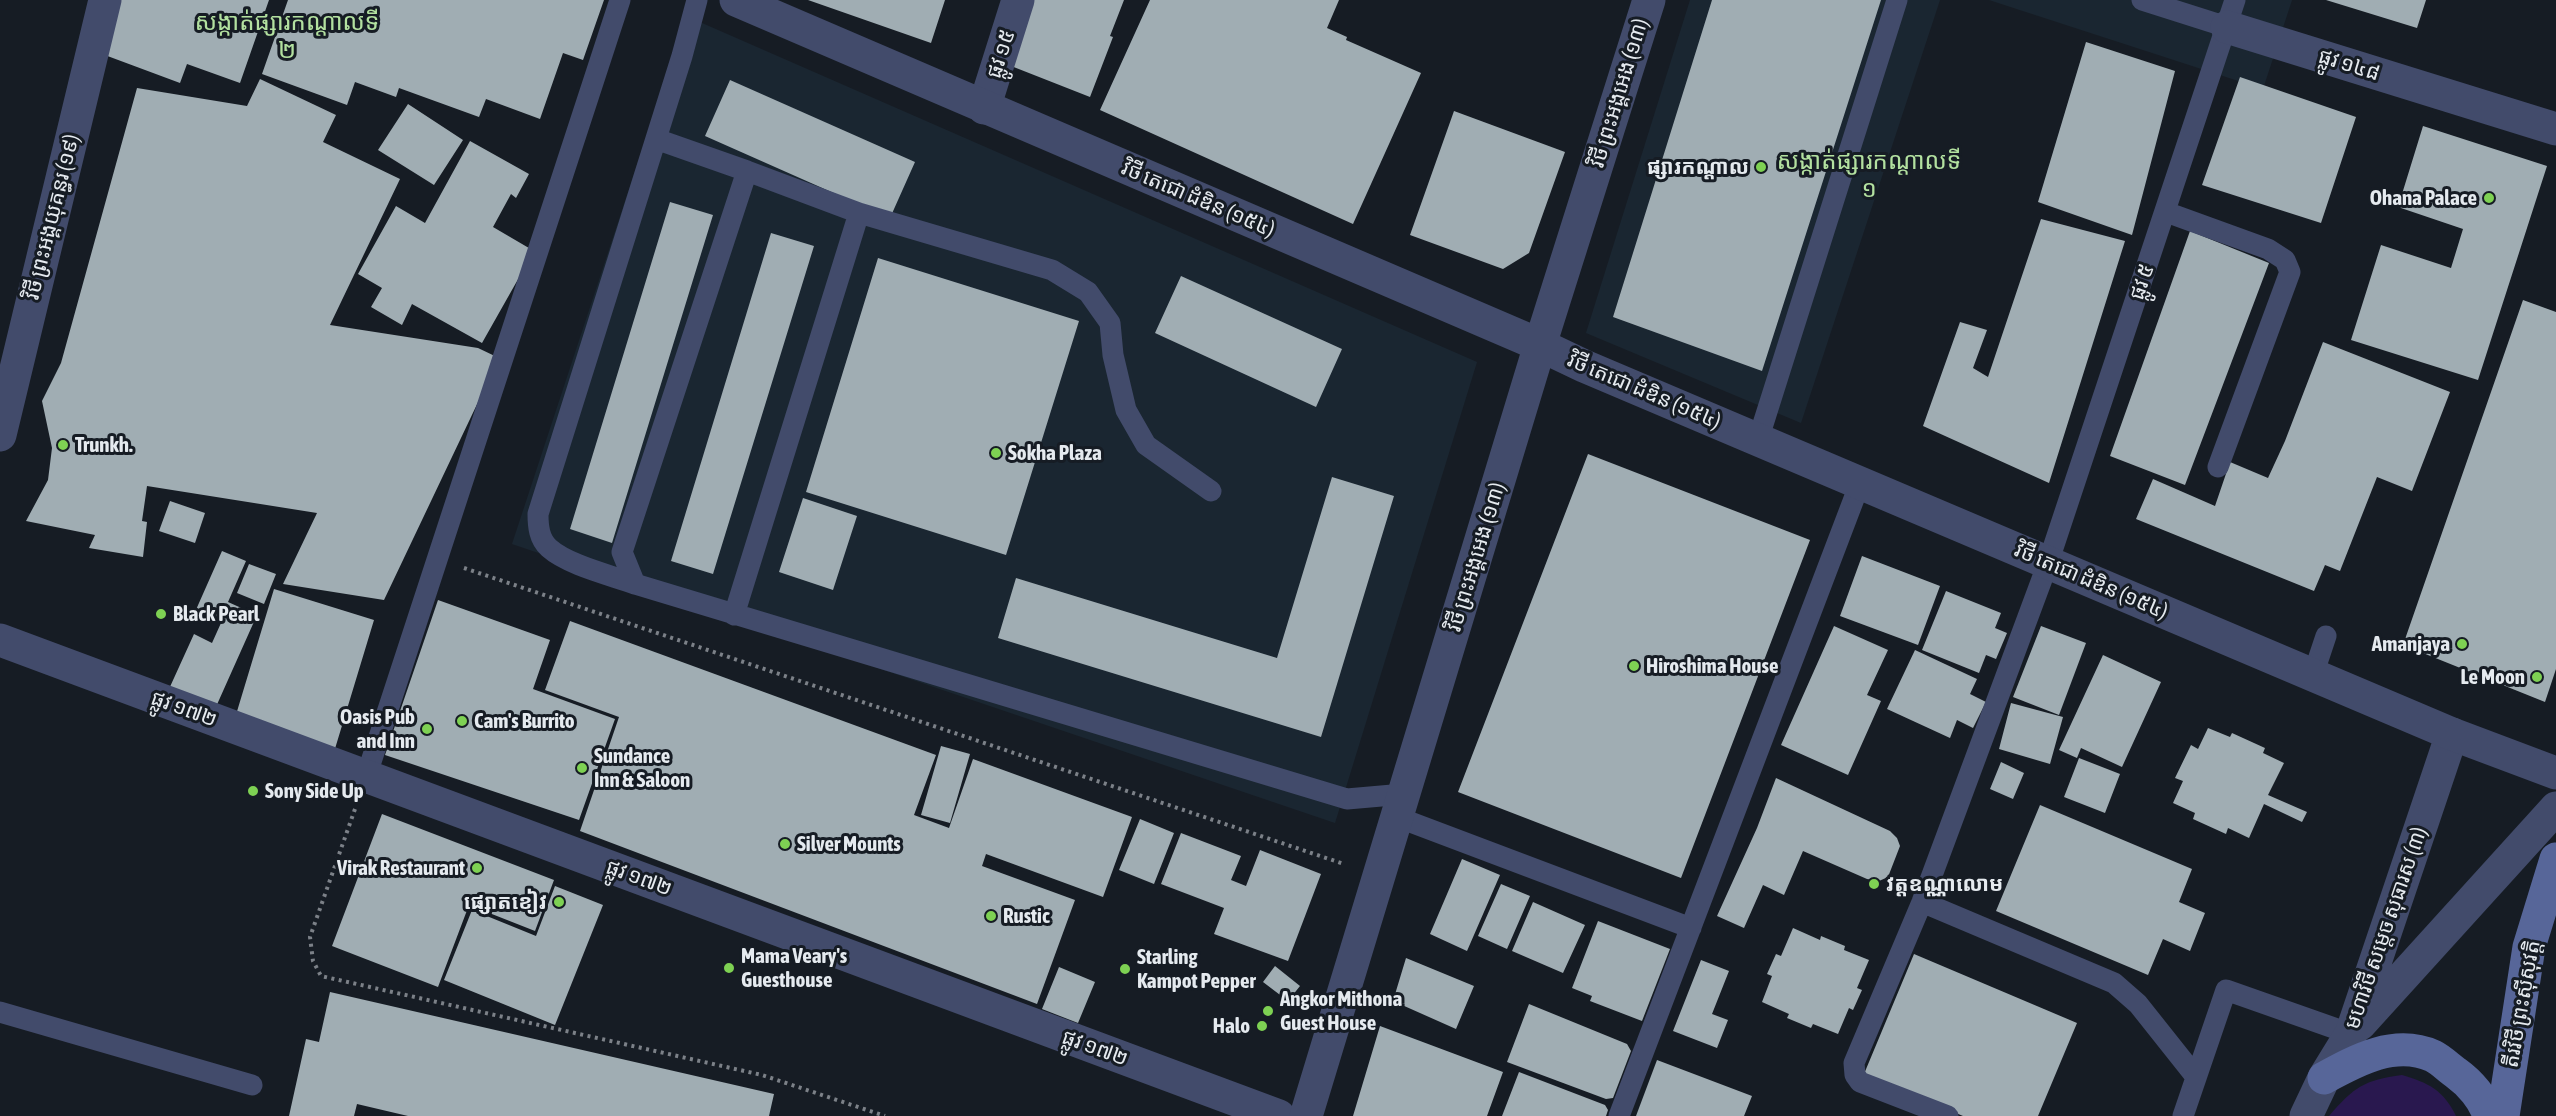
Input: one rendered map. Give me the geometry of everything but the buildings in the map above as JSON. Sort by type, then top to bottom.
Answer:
[{"type":"main road","name":"តីរវិថី ព្រះស៊ីសុវត្តិ","points":[[2503,1116],[2529,947],[2556,859]]},
{"type":"main road","points":[[2324,1078],[2361,1058],[2400,1049],[2433,1056],[2465,1079],[2486,1105],[2489,1116]]},
{"type":"street","name":"វិថី ព្រះអង្គយុគន្ធរ (១៩)","points":[[0,435],[105,0]]},
{"type":"street","name":"វិថី តេជោ ដំឌិន (១៥៤)","points":[[736,0],[1758,440],[2452,734],[2556,773]]},
{"type":"street","name":"ផ្លូវ ១៥","points":[[984,108],[1018,0]]},
{"type":"street","name":"វិថី ព្រះអង្គអេង (១៣)","points":[[1306,1116],[1540,345],[1649,0]]},
{"type":"street","name":"ផ្លូវ ១៤៨","points":[[2231,14],[2556,129]]},
{"type":"street","name":"ផ្លូវ ១៧២","points":[[0,640],[1279,1116]]},
{"type":"street","name":"មហាវិថី សម្តេច សុធារស (៣)","points":[[2306,1116],[2324,1078],[2351,1034],[2452,734]]},
{"type":"street","points":[[2351,1034],[2556,808]]},
{"type":"lane","points":[[366,777],[620,0]]},
{"type":"lane","points":[[697,0],[656,139],[538,514],[538,529],[548,547],[564,558],[635,584],[734,615],[1347,799],[1400,806],[1691,928]]},
{"type":"lane","points":[[1758,440],[1897,0]]},
{"type":"lane","name":"ផ្លូវ ១៤៨","points":[[2142,0],[2231,14]]},
{"type":"lane","name":"ផ្លូវ ៥","points":[[1948,1116],[1860,1082],[1855,1075],[1854,1063],[1922,902],[2048,563],[2231,14]]},
{"type":"lane","points":[[656,139],[859,213],[1052,270],[1088,292],[1110,323],[1113,355],[1126,410],[1146,445],[1212,491]]},
{"type":"lane","points":[[635,584],[622,552],[747,171]]},
{"type":"lane","points":[[2166,212],[2268,249],[2285,260],[2290,272],[2218,466]]},
{"type":"lane","points":[[734,615],[859,213]]},
{"type":"lane","points":[[1620,1116],[1860,483]]},
{"type":"lane","points":[[2313,675],[2326,636]]},
{"type":"lane","points":[[1922,902],[2114,983],[2138,1004],[2196,1077]]},
{"type":"lane","points":[[2183,1116],[2226,990],[2351,1034]]},
{"type":"lane","points":[[0,1012],[252,1085]]},
{"type":"path","points":[[438,559],[1379,876]]},
{"type":"path","points":[[366,777],[310,938],[313,961],[321,976],[762,1075],[885,1116]]},
{"type":"shaded area","name":"ផ្សារកណ្ដាល","points":[[1690,0],[1940,0],[1801,423],[1586,333]]},
{"type":"shaded area","points":[[1989,0],[2292,0],[2263,89]]},
{"type":"shaded area","name":"Sokha Plaza","points":[[686,16],[1477,362],[1335,823],[512,544]]},
{"type":"shaded area","points":[[2402,1075],[2434,1089],[2446,1100],[2456,1116],[2329,1116],[2361,1086],[2378,1079]]},
{"type":"place","name":"ផ្សារកណ្ដាល","points":[[1761,167]]},
{"type":"place","name":"Ohana Palace","points":[[2489,198]]},
{"type":"place","name":"Trunkh.","points":[[63,445]]},
{"type":"place","name":"Sokha Plaza","points":[[996,453]]},
{"type":"place","name":"Black Pearl","points":[[161,614]]},
{"type":"place","name":"Amanjaya","points":[[2462,644]]},
{"type":"place","name":"Hiroshima House","points":[[1634,666]]},
{"type":"place","name":"Le Moon","points":[[2537,677]]},
{"type":"place","name":"Cam's Burrito","points":[[462,721]]},
{"type":"place","name":"Oasis Pub and Inn","points":[[427,729]]},
{"type":"place","name":"Sundance Inn & Saloon","points":[[582,768]]},
{"type":"place","name":"Sony Side Up","points":[[253,791]]},
{"type":"place","name":"Silver Mounts","points":[[785,844]]},
{"type":"place","name":"Virak Restaurant","points":[[477,868]]},
{"type":"place","name":"វត្តឧណ្ណាលោម","points":[[1874,884]]},
{"type":"place","name":"ផ្សោតខៀវ","points":[[559,902]]},
{"type":"place","name":"Rustic","points":[[991,916]]},
{"type":"place","name":"Mama Veary's Guesthouse","points":[[729,968]]},
{"type":"place","name":"Starling Kampot Pepper","points":[[1125,969]]},
{"type":"place","name":"Angkor Mithona Guest House","points":[[1268,1011]]},
{"type":"place","name":"Halo","points":[[1262,1026]]},
{"type":"district","name":"សង្កាត់ផ្សារកណ្ដាលទី ២","points":[[287,36]]},
{"type":"district","name":"សង្កាត់ផ្សារកណ្ដាលទី ១","points":[[1869,175]]}]
